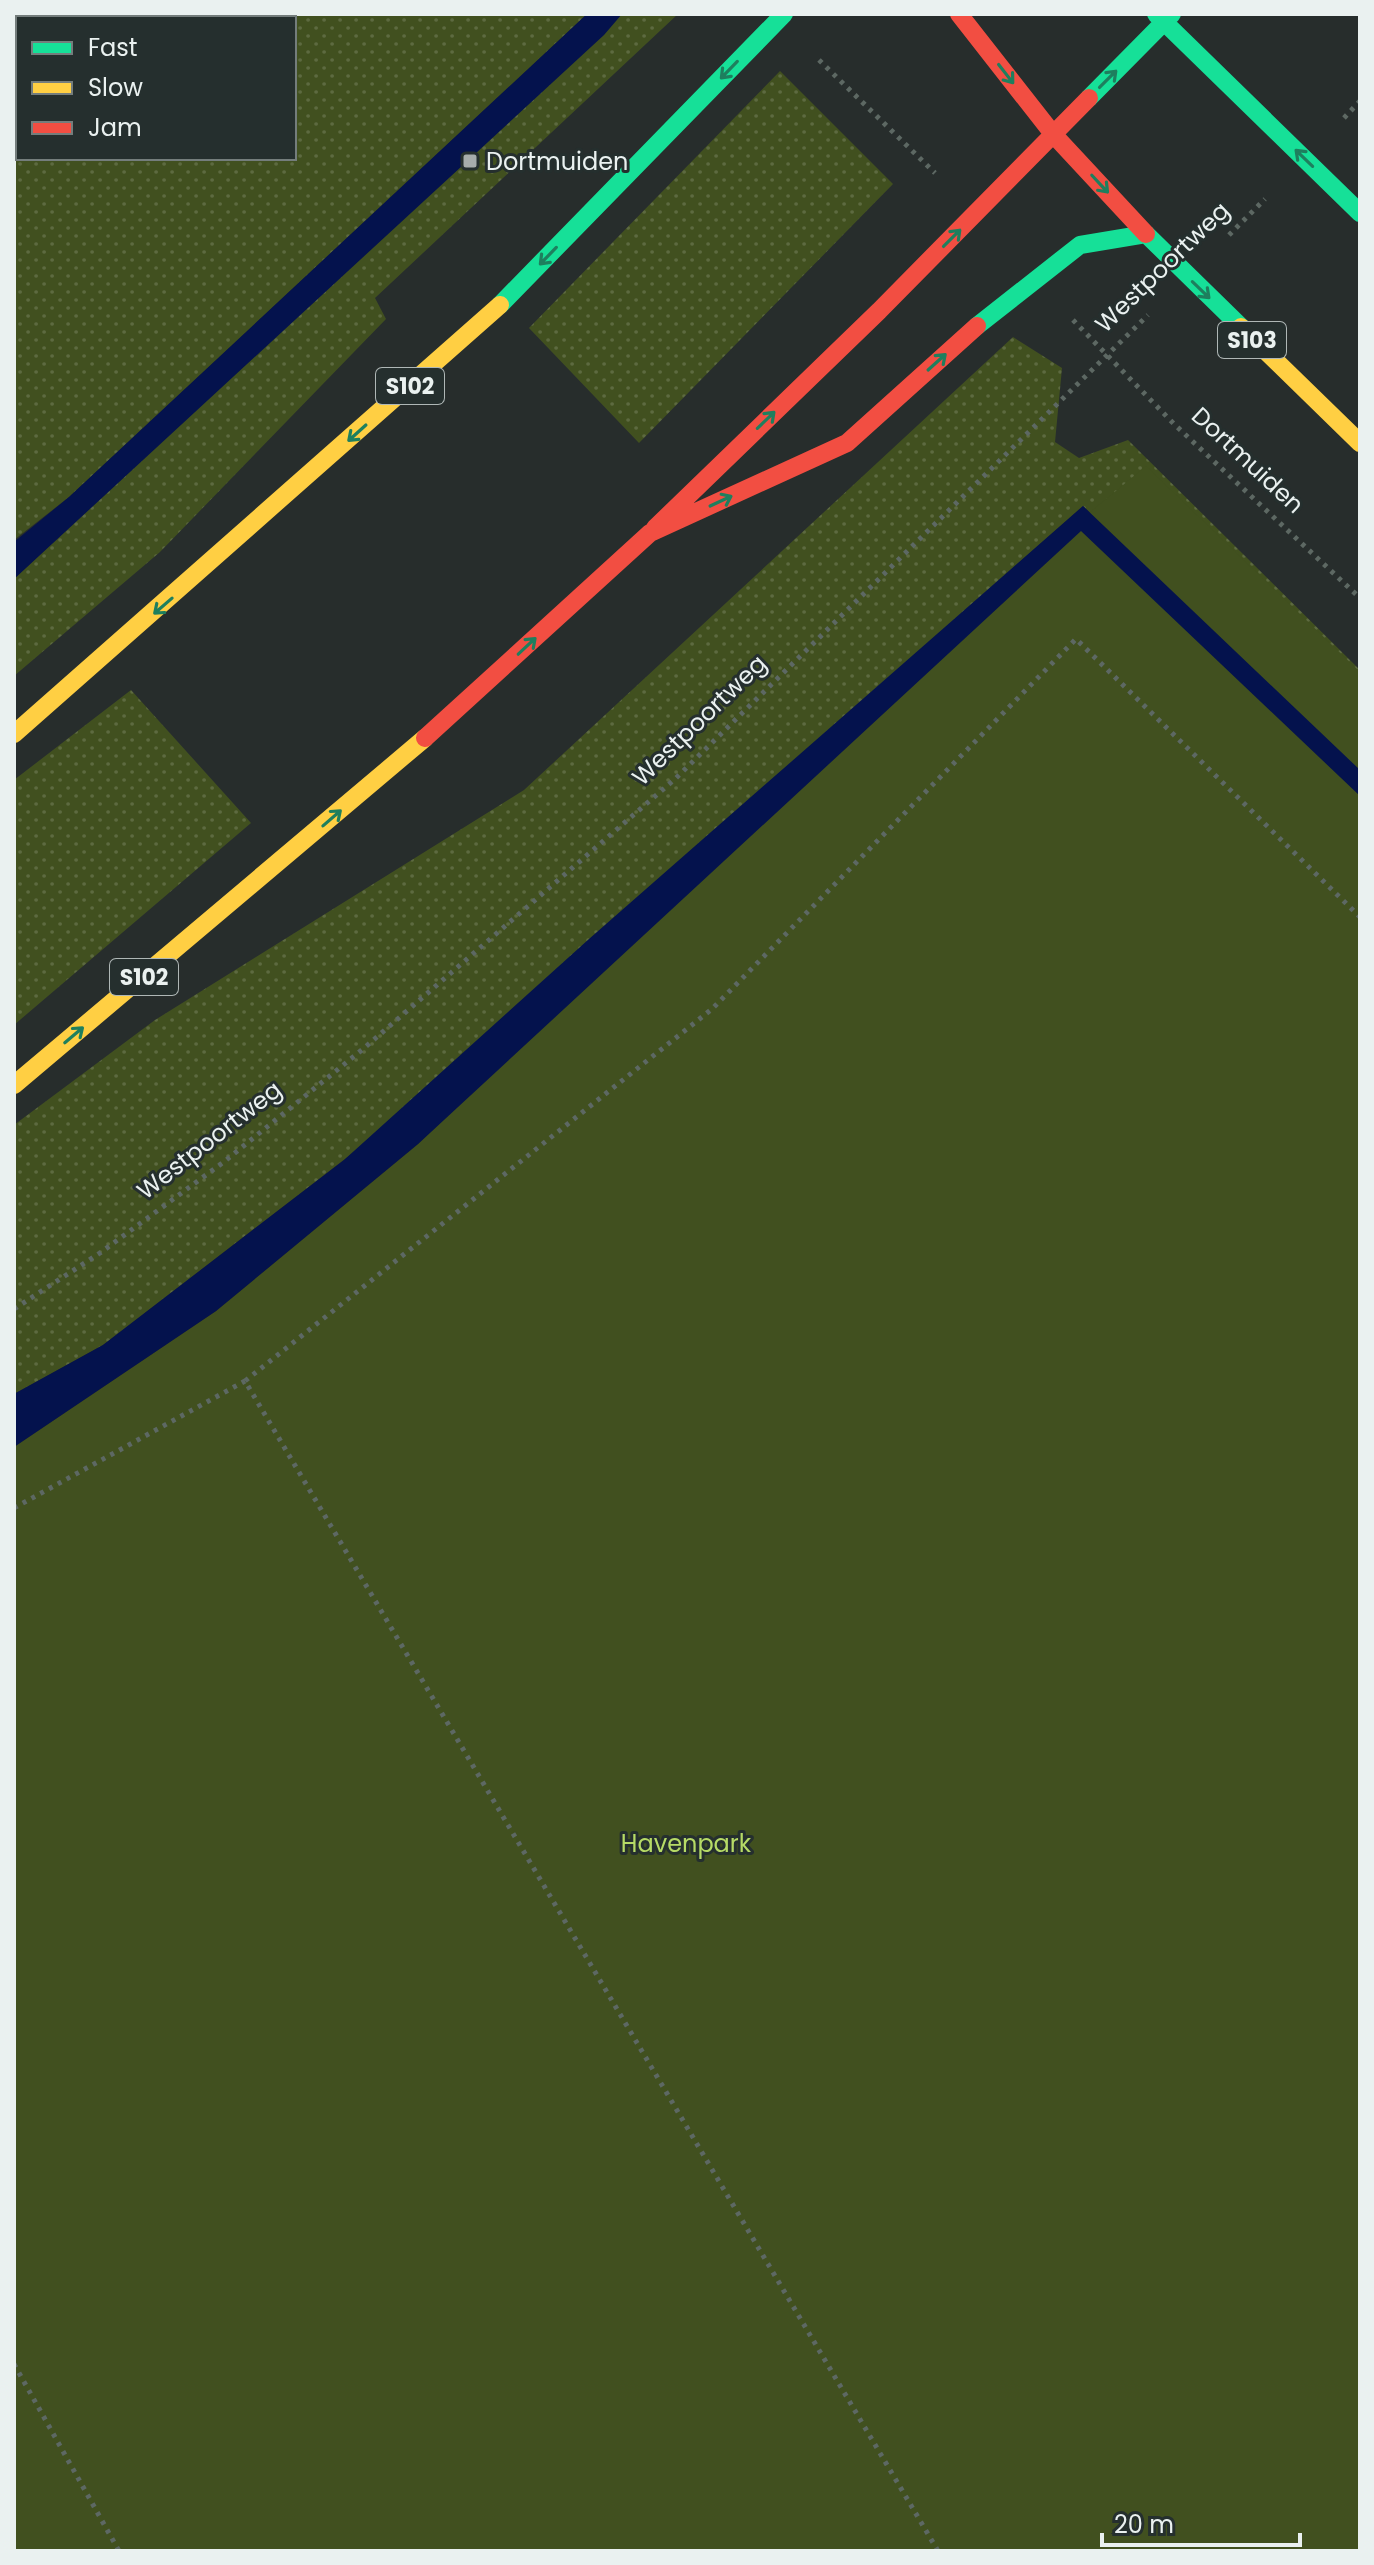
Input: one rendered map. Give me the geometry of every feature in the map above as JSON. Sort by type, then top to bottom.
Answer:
[{"type":"main road","name":"S102","points":[[14,734],[240,538],[497,308],[784,14]]},
{"type":"main road","name":"S103","points":[[959,14],[1053,134],[1187,278],[1360,443]]},
{"type":"main road","name":"Westpoortweg","points":[[14,1085],[466,703],[650,533],[879,311],[1164,17]]},
{"type":"main road","points":[[1164,17],[1360,213]]},
{"type":"main road","name":"Westpoortweg","points":[[650,533],[847,443],[979,324],[1080,245],[1146,234]]},
{"type":"path","name":"Westpoortweg","points":[[14,1309],[100,1253],[225,1161],[363,1049],[663,790],[1187,278],[1360,101]]},
{"type":"path","name":"Dortmuiden","points":[[1106,356],[1360,598]]},
{"type":"path","points":[[14,1508],[245,1381],[712,1009],[1076,639],[1360,917]]},
{"type":"path","points":[[245,1381],[938,2551]]},
{"type":"path","points":[[14,2364],[119,2551]]},
{"type":"green space","points":[[14,14],[587,14],[69,497],[14,540]]},
{"type":"green space","points":[[618,14],[678,14],[375,298],[386,319],[160,552],[14,676],[14,579]]},
{"type":"green space","points":[[780,71],[893,184],[639,443],[529,328]]},
{"type":"green space","points":[[1013,337],[1062,368],[1055,442],[1079,458],[1128,440],[1360,670],[1360,770],[1083,506],[354,1152],[103,1345],[14,1394],[14,1125],[155,1020],[524,790]]},
{"type":"green space","name":"Havenpark","points":[[1146,466],[1360,672],[1360,2551],[14,2551],[14,1447],[216,1311],[418,1144],[1030,562]]},
{"type":"green space","points":[[131,690],[251,823],[14,1025],[14,780]]},
{"type":"shaded area","points":[[587,14],[622,14],[604,35],[14,579],[14,542],[69,497]]},
{"type":"shaded area","points":[[1083,506],[1360,770],[1360,796],[1081,531],[418,1144],[216,1311],[14,1447],[14,1394],[103,1345],[344,1160],[589,939]]},
{"type":"traffic: fast","points":[[500,305],[784,14]]},
{"type":"traffic: fast","points":[[1156,14],[1360,213]]},
{"type":"traffic: fast","points":[[1089,98],[1172,14]]},
{"type":"traffic: fast","points":[[977,326],[1080,245],[1146,234],[1241,327]]},
{"type":"traffic: slow","points":[[14,734],[500,305]]},
{"type":"traffic: slow","points":[[1241,327],[1360,443]]},
{"type":"traffic: slow","points":[[14,1085],[425,738]]},
{"type":"traffic: jam","points":[[959,14],[1053,134],[1146,234]]},
{"type":"traffic: jam","points":[[655,528],[879,311],[1089,98]]},
{"type":"traffic: jam","points":[[425,738],[650,533],[847,443],[977,326]]},
{"type":"place","name":"Dortmuiden","points":[[470,161]]}]
